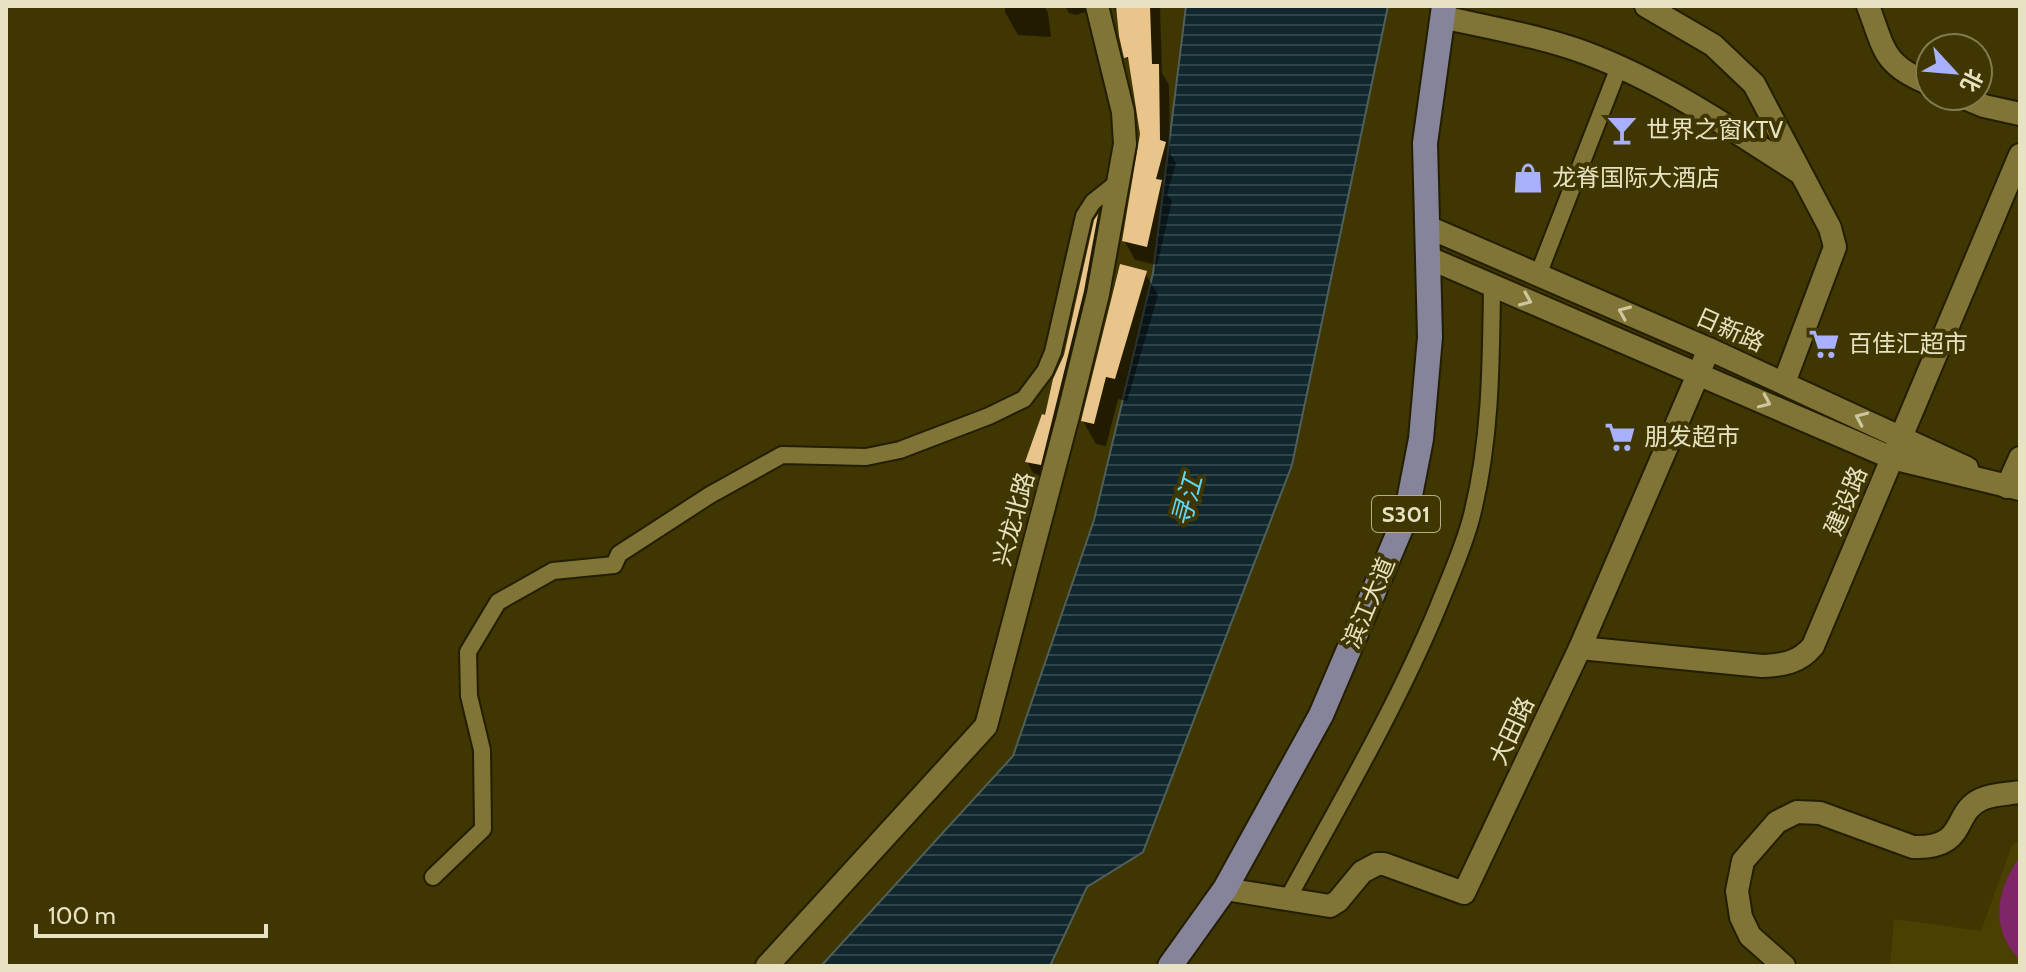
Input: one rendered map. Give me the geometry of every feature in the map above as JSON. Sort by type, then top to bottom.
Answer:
[{"type":"main road","name":"滨江大道","points":[[1170,966],[1225,889],[1321,715],[1406,516],[1421,439],[1430,337],[1425,143],[1444,11]]},
{"type":"street","name":"兴龙北路","points":[[767,966],[986,726],[1098,294],[1125,144],[1123,112],[1097,6]]},
{"type":"street","points":[[1646,6],[1713,45],[1750,79],[1830,228],[1835,247],[1784,383]]},
{"type":"street","points":[[1868,6],[1895,66],[1914,78]]},
{"type":"street","points":[[1444,11],[1560,44],[1619,67],[1704,111],[1801,173]]},
{"type":"street","points":[[1538,275],[1619,67]]},
{"type":"street","points":[[1994,108],[2020,114]]},
{"type":"street","name":"建设路","points":[[1580,648],[1762,666],[1797,660],[1813,646],[2020,155]]},
{"type":"street","points":[[433,877],[483,829],[482,750],[469,696],[468,652],[498,602],[553,571],[614,565],[619,554],[697,503],[782,455],[866,457],[900,450],[989,416],[1024,399],[1045,371],[1053,352],[1084,216],[1093,202],[1118,182]]},
{"type":"street","name":"日新路","points":[[1428,227],[1709,349],[2014,488]]},
{"type":"street","points":[[1429,258],[1892,458],[2014,488],[2020,458]]},
{"type":"street","points":[[1287,900],[1397,698],[1458,559],[1472,517],[1488,427],[1492,285]]},
{"type":"street","name":"大田路","points":[[1225,889],[1328,906],[1334,904],[1362,872],[1384,864],[1464,893],[1580,648],[1709,349]]},
{"type":"street","points":[[1784,966],[1750,936],[1741,917],[1737,891],[1743,861],[1777,822],[1797,812],[1820,813],[1913,847],[1926,847],[1951,837],[1969,810],[1981,799],[2020,792]]},
{"type":"shaded area","points":[[2020,840],[2020,966],[1890,966],[1894,919],[1981,931],[2012,845]]},
{"type":"shaded area","points":[[2020,857],[2020,960],[2004,935],[1999,909],[2006,882]]},
{"type":"water","name":"寻江","points":[[1186,6],[1388,6],[1292,465],[1143,852],[1087,887],[1050,966],[821,966],[1013,756],[1094,520],[1153,273]]},
{"type":"building","points":[[1116,6],[1150,6],[1152,64],[1159,64],[1160,140],[1166,142],[1156,179],[1162,180],[1147,247],[1122,241],[1140,134],[1128,57],[1124,58],[1119,36]]},
{"type":"building","points":[[1098,214],[1084,291],[1041,465],[1025,462],[1042,414],[1045,415],[1053,379],[1064,355],[1094,220]]},
{"type":"building","points":[[1120,264],[1147,271],[1115,379],[1106,377],[1094,424],[1081,421]]},
{"type":"place","name":"世界之窗KTV","points":[[1622,130]]},
{"type":"place","name":"龙脊国际大酒店","points":[[1528,178]]},
{"type":"place","name":"百佳汇超市","points":[[1824,344]]},
{"type":"place","name":"朋发超市","points":[[1620,437]]}]
